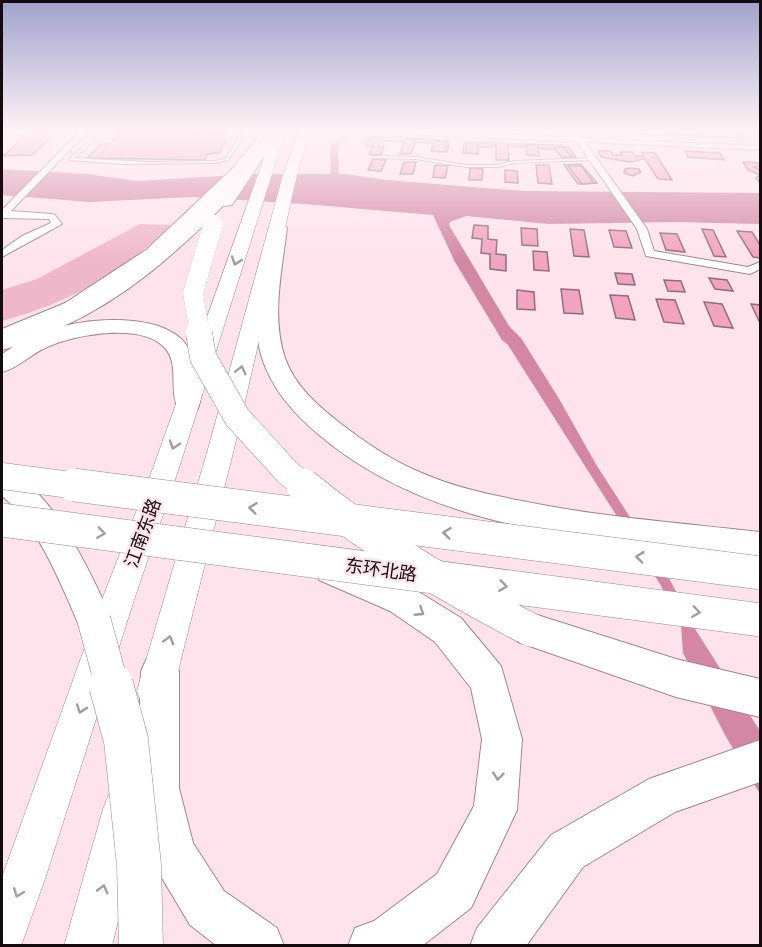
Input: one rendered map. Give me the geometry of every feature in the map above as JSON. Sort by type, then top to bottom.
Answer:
[{"type":"highway","points":[[257,174],[248,201],[268,304],[270,341],[281,375],[310,414],[356,450],[417,483],[491,506],[588,525],[760,546]]},
{"type":"highway","points":[[248,201],[213,225],[201,249],[194,277],[193,303],[199,344],[223,396],[248,433],[319,502],[379,545],[463,595],[531,630],[676,678],[760,698]]},
{"type":"highway","points":[[2,343],[76,313],[114,291],[248,201]]},
{"type":"highway","points":[[2,365],[22,349],[54,335],[87,327],[124,326],[153,332],[175,345],[184,364],[188,404]]},
{"type":"highway","points":[[2,462],[52,482]]},
{"type":"highway","points":[[2,478],[52,482],[760,573]]},
{"type":"highway","points":[[2,478],[24,497],[61,550],[94,620],[126,740],[139,865],[141,945]]},
{"type":"highway","name":"东环北路","points":[[2,520],[760,620]]},
{"type":"highway","points":[[310,561],[402,600],[448,630],[488,679],[502,740],[495,810],[454,891],[388,941],[373,945]]},
{"type":"highway","points":[[160,671],[158,788],[172,852],[207,908],[259,945]]},
{"type":"highway","points":[[495,945],[567,851],[664,794],[760,761]]},
{"type":"main road","points":[[2,336],[71,307],[152,253],[234,174]]},
{"type":"main road","name":"江南东路","points":[[2,934],[188,404],[248,201],[265,174]]},
{"type":"main road","name":"江南东路","points":[[88,945],[160,671],[248,201],[290,174]]},
{"type":"street","points":[[2,214],[41,174]]},
{"type":"street","points":[[603,174],[642,229],[650,254],[702,261],[750,271],[760,265]]},
{"type":"street","points":[[2,214],[39,214],[52,217],[57,224],[26,238],[2,254]]},
{"type":"shaded area","points":[[2,174],[88,174],[138,181],[249,174],[346,174],[387,180],[523,191],[760,193],[760,224],[677,222],[548,224],[466,216],[450,222],[449,225],[509,326],[521,338],[558,397],[597,466],[668,576],[695,629],[760,731],[760,794],[725,735],[683,653],[681,625],[660,584],[508,345],[502,340],[455,262],[433,215],[191,197],[90,202],[2,195]]},
{"type":"shaded area","points":[[140,224],[171,225],[133,258],[93,285],[72,296],[2,321],[2,290],[37,279]]},
{"type":"building","points":[[433,174],[446,174],[445,178],[433,177]]},
{"type":"building","points":[[469,174],[483,174],[482,180],[469,180]]},
{"type":"building","points":[[505,174],[517,174],[518,183],[505,182]]},
{"type":"building","points":[[537,174],[550,174],[552,184],[538,183]]},
{"type":"building","points":[[571,174],[590,174],[597,183],[578,184]]},
{"type":"building","points":[[574,174],[587,174],[594,183],[582,184]]},
{"type":"building","points":[[655,174],[668,174],[672,180],[658,179]]},
{"type":"building","points":[[474,225],[488,226],[488,239],[497,240],[496,254],[506,255],[506,271],[490,269],[490,254],[481,253],[482,239],[472,238]]},
{"type":"building","points":[[521,228],[537,229],[538,246],[522,245]]},
{"type":"building","points":[[570,229],[584,230],[589,257],[574,256]]},
{"type":"building","points":[[702,229],[713,230],[726,257],[714,256]]},
{"type":"building","points":[[609,230],[626,231],[632,248],[614,247]]},
{"type":"building","points":[[737,231],[752,232],[760,245],[760,258],[753,257]]},
{"type":"building","points":[[660,233],[677,234],[685,252],[666,250]]},
{"type":"building","points":[[533,251],[547,252],[549,271],[534,270]]},
{"type":"building","points":[[615,273],[632,274],[635,285],[618,284]]},
{"type":"building","points":[[709,278],[727,280],[733,291],[715,289]]},
{"type":"building","points":[[664,280],[681,281],[685,292],[668,291]]},
{"type":"building","points":[[561,289],[579,290],[583,314],[564,313]]},
{"type":"building","points":[[517,290],[534,292],[535,310],[517,309]]},
{"type":"building","points":[[610,295],[628,296],[635,320],[616,318]]},
{"type":"building","points":[[656,299],[675,300],[684,324],[664,322]]},
{"type":"building","points":[[704,302],[722,304],[733,328],[714,326]]},
{"type":"building","points":[[751,304],[760,305],[760,323]]},
{"type":"waterway","points":[[335,174],[335,188]]}]
